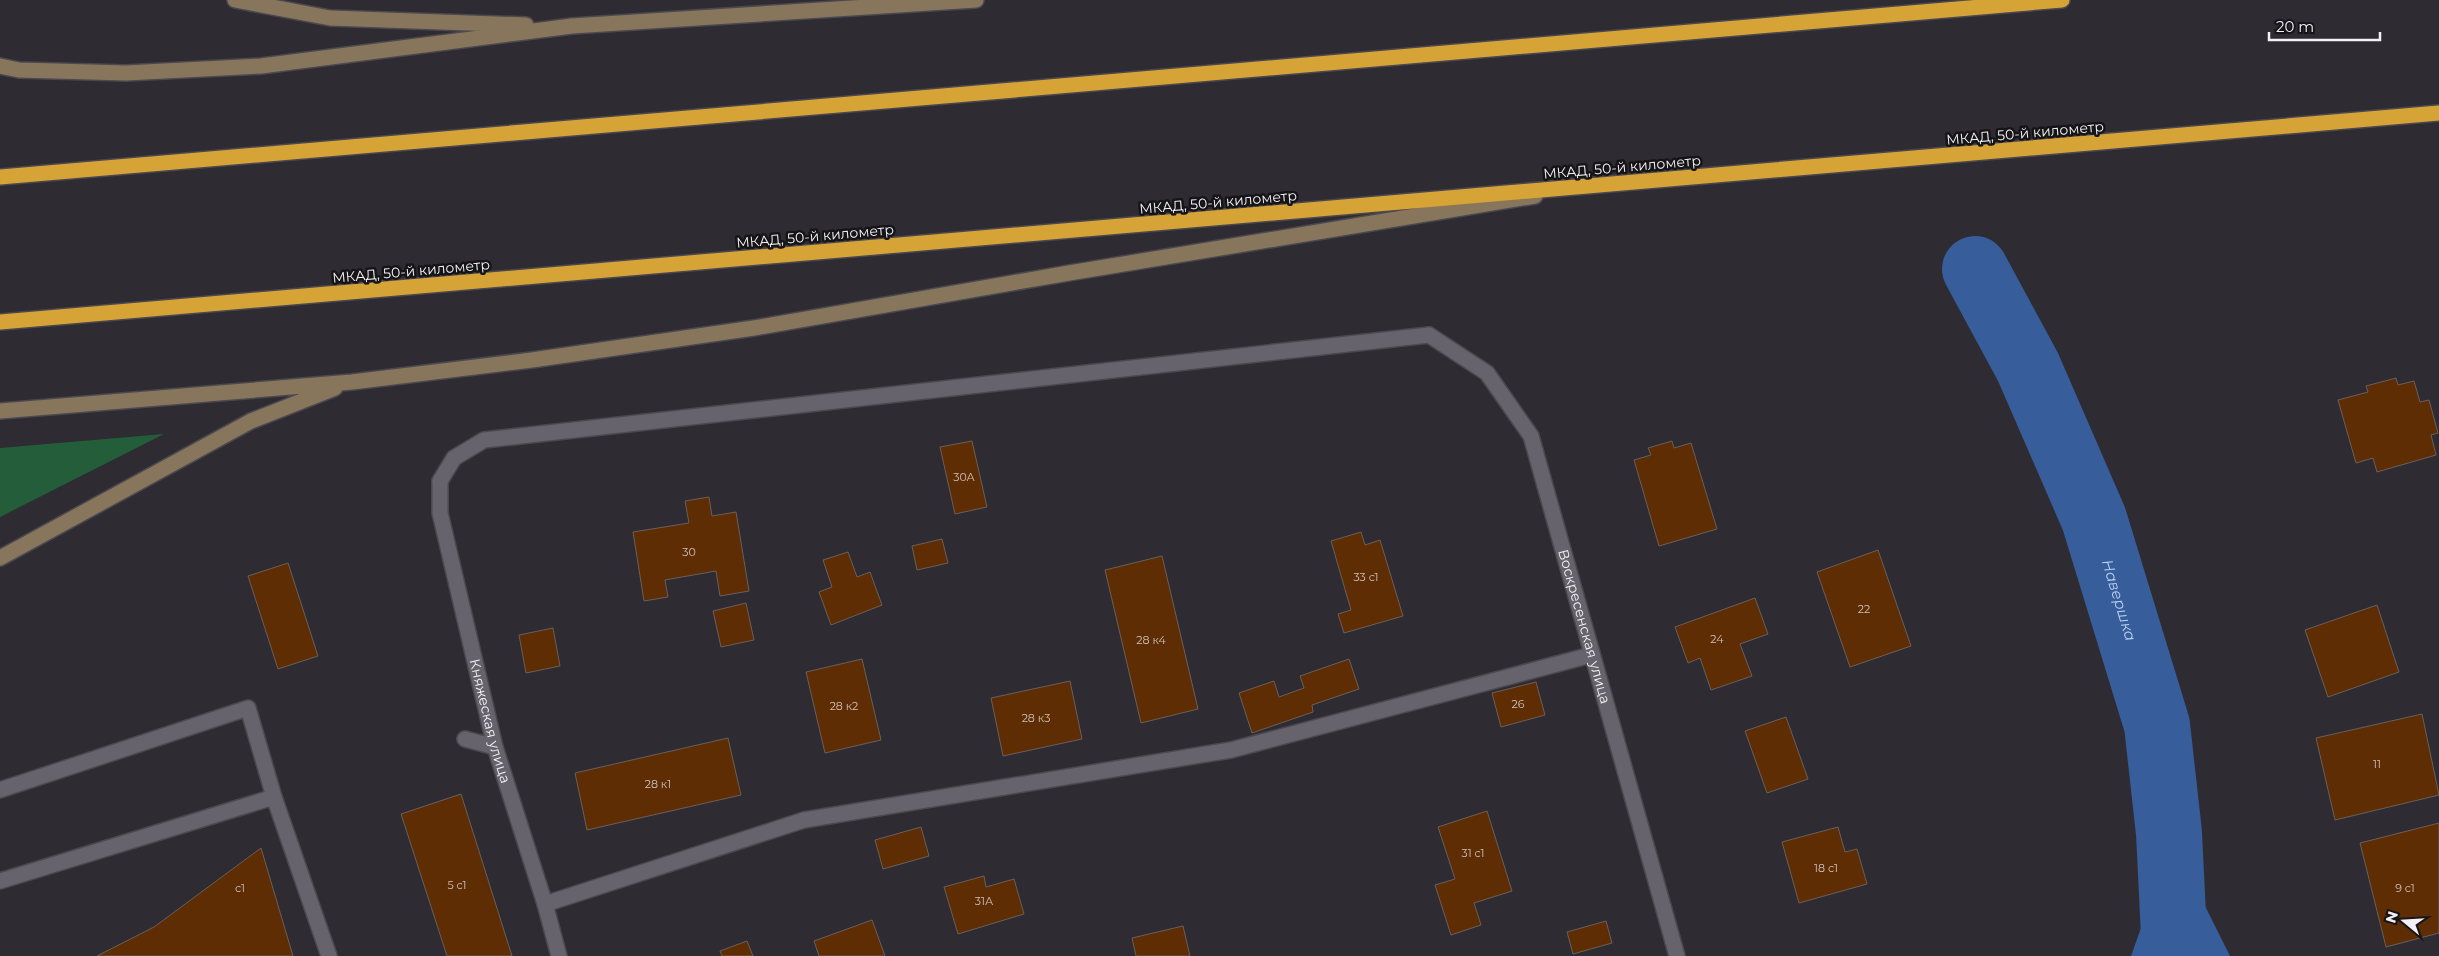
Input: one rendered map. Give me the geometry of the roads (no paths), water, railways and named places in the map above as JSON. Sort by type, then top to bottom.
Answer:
[{"type":"highway","points":[[0,177],[2062,0]]},
{"type":"highway","name":"МКАД, 50-й километр","points":[[0,322],[2439,113]]},
{"type":"main road","points":[[235,0],[330,18],[572,26]]},
{"type":"main road","points":[[0,66],[19,70],[126,73],[261,66],[572,26],[976,0]]},
{"type":"main road","points":[[0,411],[352,382],[532,360],[754,328],[1069,273],[1606,185]]},
{"type":"main road","points":[[0,558],[252,421],[352,382]]},
{"type":"street","name":"Княжеская улица","points":[[559,956],[545,904],[494,747],[440,512],[440,482],[454,458],[484,440],[1429,335]]},
{"type":"street","name":"Воскресенская улица","points":[[1429,335],[1487,373],[1531,436],[1677,956]]},
{"type":"street","points":[[545,904],[804,820],[1230,750],[1591,655]]},
{"type":"street","points":[[0,790],[248,708],[274,797],[329,956]]},
{"type":"street","points":[[465,740],[494,747]]},
{"type":"street","points":[[0,881],[274,797]]},
{"type":"water","points":[[2162,869],[2199,894],[2230,956],[2131,956]]},
{"type":"waterway","name":"Навершка","points":[[1975,269],[2028,367],[2094,519],[2157,725],[2169,833],[2175,956]]}]
